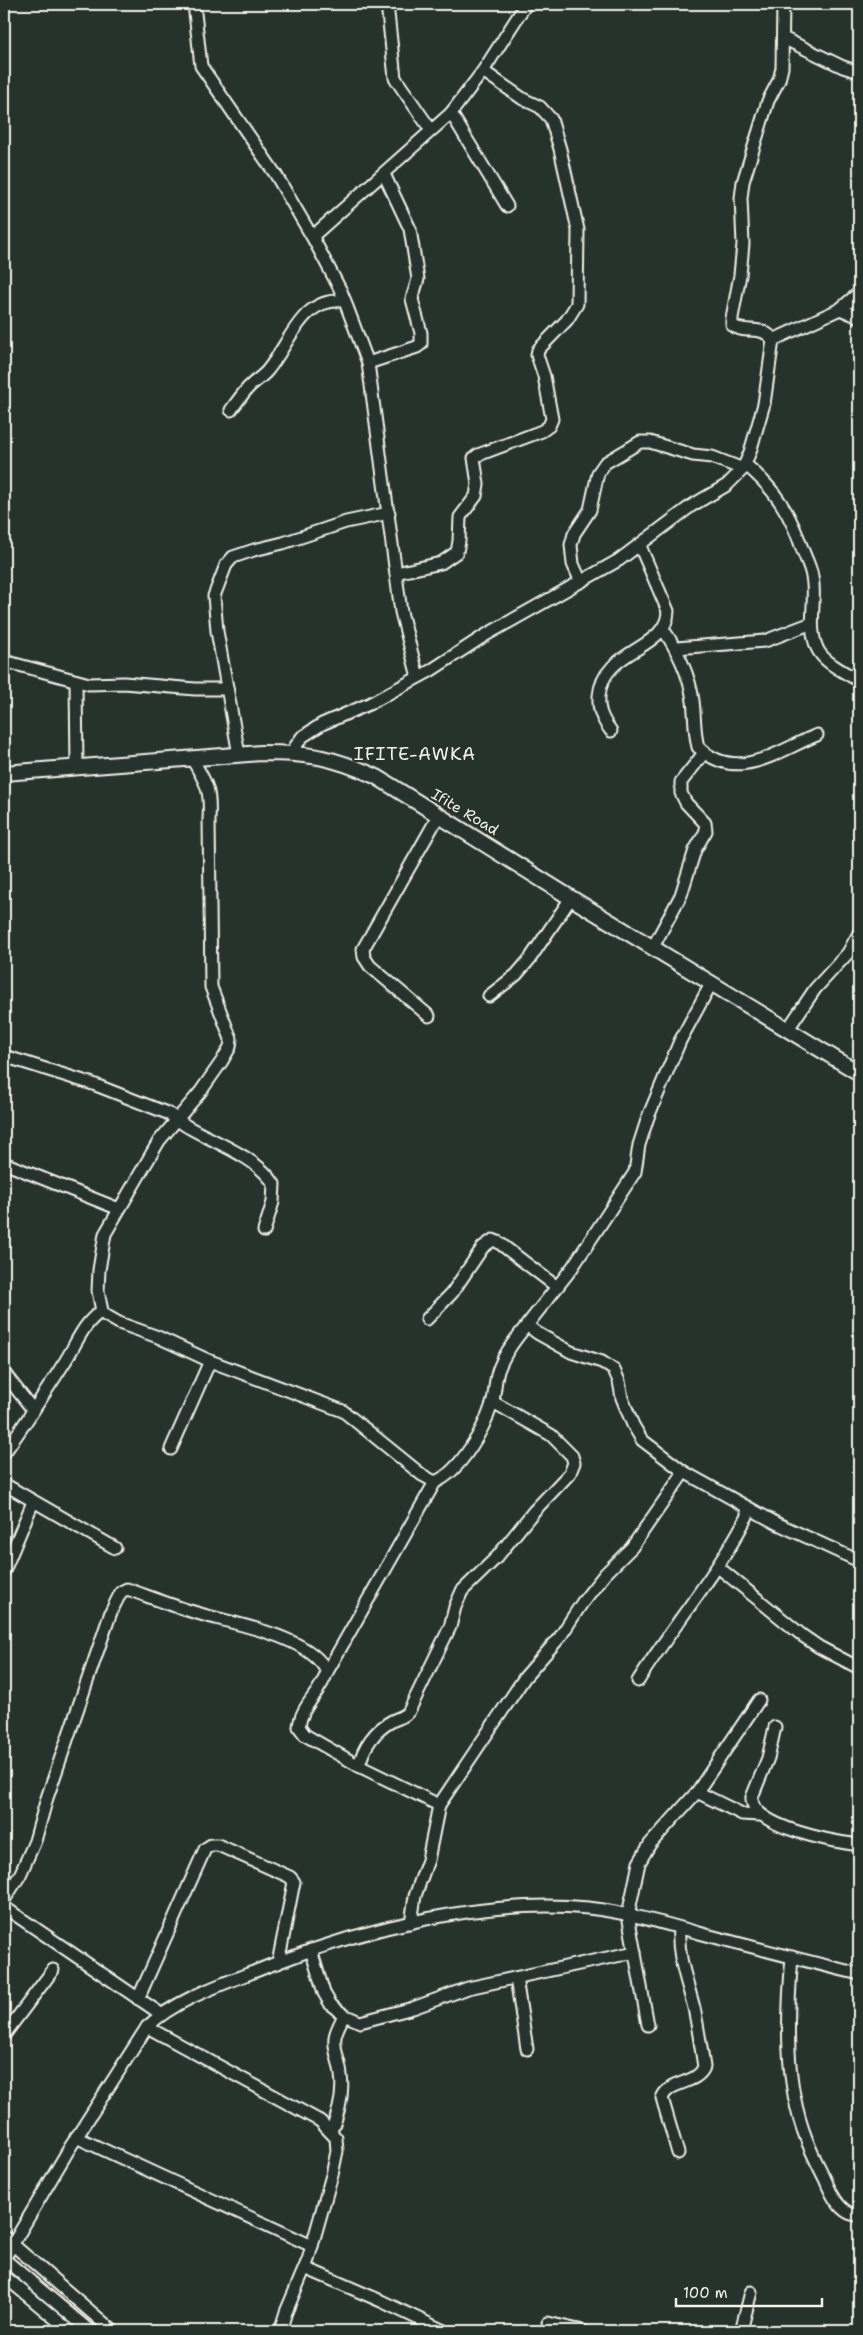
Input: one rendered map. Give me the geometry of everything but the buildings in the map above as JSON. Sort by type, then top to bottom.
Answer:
[{"type":"street","points":[[194,4],[201,66],[276,175],[314,240],[345,302],[368,363],[401,612],[418,677]]},
{"type":"street","points":[[387,4],[395,78],[431,130]]},
{"type":"street","points":[[314,240],[314,235],[322,226],[384,174],[451,112],[483,70],[526,4]]},
{"type":"street","points":[[291,753],[302,737],[322,724],[368,704],[418,677],[484,636],[581,582],[640,546],[690,506],[727,485],[744,467],[764,404],[773,340],[770,334],[762,331],[736,328],[732,325],[743,244],[741,198],[743,182],[768,101],[779,80],[783,38],[783,4]]},
{"type":"street","points":[[783,38],[843,68],[859,72]]},
{"type":"street","points":[[396,573],[441,563],[457,552],[460,517],[476,496],[478,484],[474,458],[478,454],[542,431],[550,426],[552,419],[549,400],[537,356],[538,350],[567,320],[576,304],[579,284],[578,230],[560,149],[550,119],[540,107],[523,99],[483,70]]},
{"type":"street","points":[[451,112],[507,206]]},
{"type":"street","points":[[368,363],[421,344],[421,333],[412,299],[418,279],[410,229],[384,174]]},
{"type":"street","points":[[773,340],[840,309],[859,293]]},
{"type":"street","points":[[231,410],[248,388],[266,373],[303,317],[332,300],[345,302]]},
{"type":"street","points":[[840,309],[859,318]]},
{"type":"street","points":[[581,582],[573,564],[571,545],[574,534],[590,510],[598,472],[605,463],[640,442],[650,442],[693,455],[712,457],[744,467],[761,477],[784,505],[798,536],[813,577],[812,623],[817,648],[822,656],[859,681]]},
{"type":"street","points":[[239,755],[217,631],[214,596],[221,574],[233,557],[321,532],[346,522],[389,512]]},
{"type":"street","points":[[611,730],[604,721],[598,707],[600,688],[606,672],[614,664],[639,648],[663,629],[668,620],[668,611],[640,546]]},
{"type":"street","points":[[676,648],[765,641],[812,623]]},
{"type":"street","points":[[663,629],[676,648],[693,698],[698,747],[704,753],[718,762],[741,764],[761,760],[817,735]]},
{"type":"street","points":[[4,661],[89,684],[124,683],[195,689],[227,689]]},
{"type":"street","points":[[76,682],[77,767]]},
{"type":"street","name":"Ifite Road","points":[[4,773],[239,755],[291,753],[326,757],[348,764],[377,776],[572,898],[859,1073]]},
{"type":"street","points":[[653,947],[681,896],[695,850],[706,831],[705,823],[686,803],[681,793],[681,782],[704,753]]},
{"type":"street","points":[[192,759],[209,789],[211,987],[231,1039],[230,1047],[222,1061],[159,1141],[105,1234],[98,1291],[102,1311],[105,1315],[119,1322],[158,1336],[210,1361],[343,1411],[422,1475],[435,1482]]},
{"type":"street","points":[[429,1016],[370,966],[364,957],[363,949],[439,815]]},
{"type":"street","points":[[489,996],[516,975],[529,960],[572,898]]},
{"type":"street","points":[[788,1029],[815,989],[848,953],[859,933]]},
{"type":"street","points":[[439,1805],[359,1766],[305,1735],[299,1727],[300,1718],[323,1684],[327,1672],[435,1482],[444,1478],[463,1459],[493,1402],[499,1366],[514,1340],[557,1287],[608,1216],[635,1172],[638,1145],[648,1117],[680,1042],[712,982]]},
{"type":"street","points":[[4,1056],[92,1084],[178,1119],[188,1127],[213,1139],[268,1175],[274,1184],[273,1202],[264,1231]]},
{"type":"street","points":[[4,1163],[119,1209]]},
{"type":"street","points":[[427,1319],[452,1292],[483,1247],[493,1240],[557,1287]]},
{"type":"street","points":[[4,1453],[77,1342],[87,1322],[102,1311]]},
{"type":"street","points":[[527,1325],[537,1334],[571,1352],[602,1362],[614,1370],[619,1381],[622,1398],[642,1440],[684,1472],[776,1523],[859,1561]]},
{"type":"street","points":[[171,1449],[210,1361]]},
{"type":"street","points":[[4,1373],[33,1410]]},
{"type":"street","points":[[359,1766],[361,1756],[379,1730],[393,1720],[405,1717],[409,1711],[450,1627],[455,1607],[462,1591],[497,1557],[534,1511],[570,1473],[574,1463],[572,1456],[551,1435],[493,1402]]},
{"type":"street","points":[[411,1923],[415,1896],[428,1860],[439,1805],[524,1677],[560,1637],[582,1603],[605,1574],[632,1547],[684,1472]]},
{"type":"street","points":[[4,1484],[115,1548]]},
{"type":"street","points":[[4,1571],[34,1502]]},
{"type":"street","points":[[638,1681],[660,1647],[718,1567],[746,1516],[747,1507]]},
{"type":"street","points":[[718,1567],[803,1636],[819,1647],[859,1668]]},
{"type":"street","points":[[4,1900],[20,1875],[34,1841],[111,1612],[121,1592],[127,1589],[292,1642],[313,1655],[323,1664],[327,1672]]},
{"type":"street","points":[[648,2025],[628,1916],[639,1863],[650,1844],[697,1792],[759,1700]]},
{"type":"street","points":[[760,1815],[752,1804],[752,1797],[768,1758],[775,1727]]},
{"type":"street","points":[[697,1792],[742,1814],[760,1815],[788,1828],[827,1840],[859,1846]]},
{"type":"street","points":[[138,1999],[179,1902],[205,1849],[211,1845],[218,1845],[290,1877],[294,1882],[278,1962]]},
{"type":"street","points":[[4,1907],[161,2014]]},
{"type":"street","points":[[90,2331],[4,2259],[8,2241],[147,2027],[161,2014],[278,1962],[311,1950],[411,1923],[483,1909],[589,1908],[678,1928],[859,1974]]},
{"type":"street","points":[[678,1928],[681,1968],[694,2008],[704,2067],[702,2073],[669,2088],[662,2098],[678,2153]]},
{"type":"street","points":[[311,1950],[324,1993],[331,2005],[344,2016],[360,2022],[382,2018],[450,1996],[468,1988],[635,1952]]},
{"type":"street","points":[[792,1957],[789,1996],[793,2088],[805,2136],[832,2194],[844,2211],[859,2216]]},
{"type":"street","points":[[4,2034],[53,1970]]},
{"type":"street","points":[[516,1978],[527,2048]]},
{"type":"street","points":[[331,2131],[337,2118],[342,2094],[342,2075],[335,2047],[335,2036],[344,2016]]},
{"type":"street","points":[[147,2027],[320,2121],[336,2138],[337,2151],[312,2246],[280,2331]]},
{"type":"street","points":[[76,2137],[312,2246]]},
{"type":"street","points":[[8,2241],[113,2331]]},
{"type":"street","points":[[305,2268],[444,2331]]},
{"type":"street","points":[[4,2276],[70,2331]]},
{"type":"street","points":[[741,2331],[751,2292]]},
{"type":"street","points":[[548,2324],[583,2331]]},
{"type":"district","name":"IFITE-AWKA","points":[[415,754]]}]
